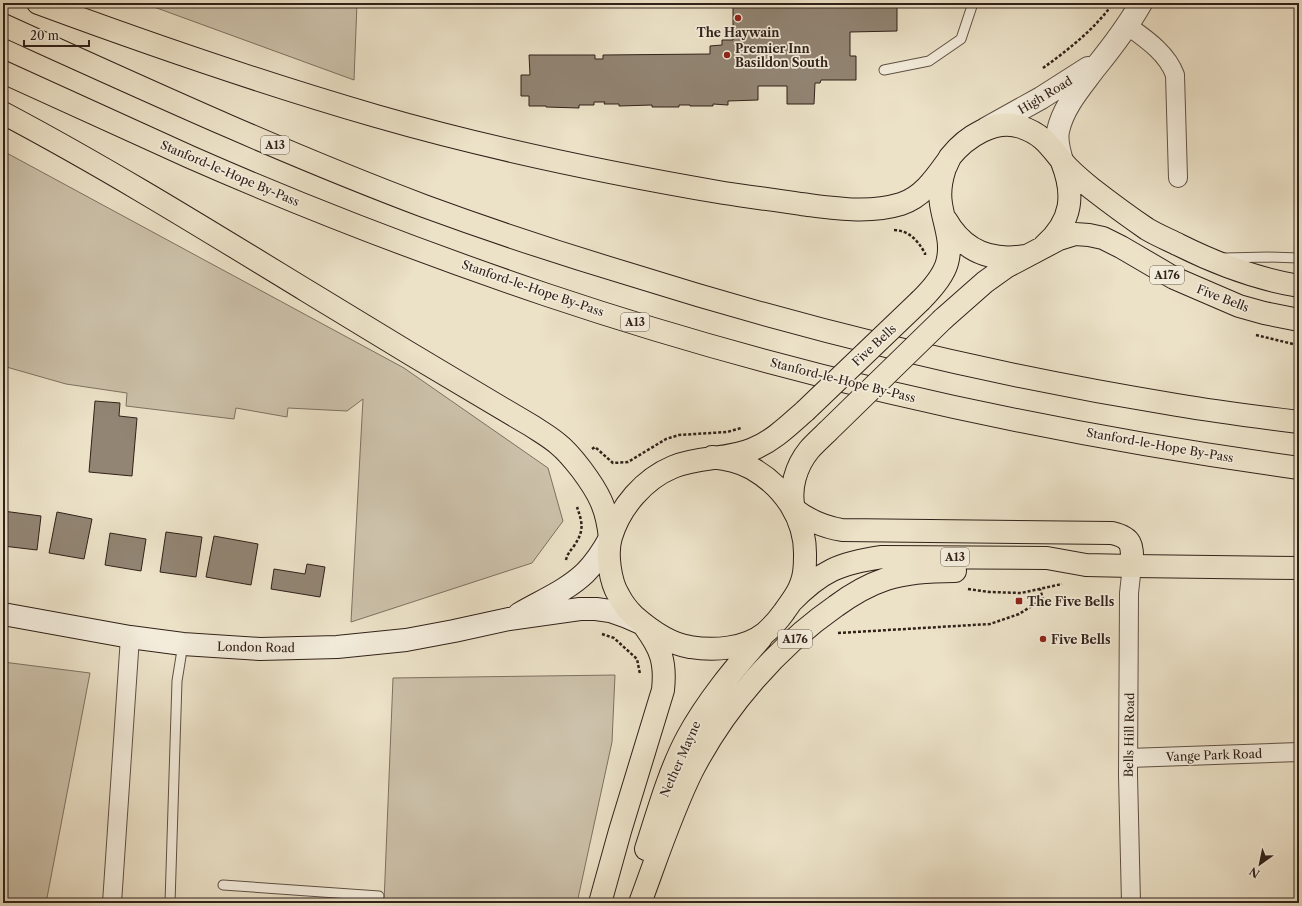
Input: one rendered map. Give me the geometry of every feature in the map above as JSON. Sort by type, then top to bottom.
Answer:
[{"type":"main road","points":[[38,3],[184,56],[288,90],[378,116],[526,154],[596,170],[668,183],[753,197],[836,208],[874,210],[903,204],[916,197],[926,188],[949,159]]},
{"type":"main road","name":"High Road","points":[[1062,161],[1058,146],[1058,131],[1070,101],[1109,50],[1133,13]]},
{"type":"main road","name":"A13","points":[[3,25],[166,99],[294,154],[424,206],[553,251],[674,289],[922,355],[1046,381],[1178,405],[1299,422]]},
{"type":"main road","name":"High Road","points":[[977,133],[1065,84],[1090,67],[1109,50]]},
{"type":"main road","name":"Stanford-le-Hope By-Pass","points":[[3,72],[184,154],[279,195],[409,246],[526,287],[665,332],[778,364],[915,398],[1033,423],[1170,448],[1299,468]]},
{"type":"main road","points":[[3,113],[124,180],[355,321],[532,426],[558,444],[571,455],[595,487],[603,503],[610,538]]},
{"type":"main road","name":"Five Bells","points":[[1299,286],[1278,283],[1239,271],[1204,257],[1148,229],[1091,188],[1062,161],[1052,147],[1041,137],[1029,130],[1020,126],[1008,125],[977,133],[960,146],[949,159],[942,177],[940,190],[941,204],[945,218],[950,250],[947,265],[940,277],[921,300],[805,411],[770,441],[754,449],[735,455],[692,461],[672,467],[641,488],[629,502],[618,519],[610,538],[608,556],[611,575],[618,595],[628,609],[643,624],[671,641],[688,647],[706,649],[727,648],[747,643],[765,634],[792,602],[801,585],[805,568],[806,550],[803,532],[791,500],[792,489],[798,469],[809,450],[942,319],[985,282],[1006,267],[1059,239],[1075,234],[1104,238],[1174,278],[1210,294],[1239,306],[1299,320]]},
{"type":"main road","name":"Five Bells","points":[[945,218],[952,232],[963,242],[974,250],[988,256],[1014,258],[1034,252],[1051,239],[1064,223],[1068,210],[1070,193],[1068,176],[1062,161]]},
{"type":"main road","name":"Five Bells","points":[[712,458],[732,460],[752,468],[771,482],[784,495],[794,510]]},
{"type":"main road","points":[[794,510],[813,522],[842,530],[1112,532],[1127,538],[1131,544],[1132,566]]},
{"type":"main road","name":"London Road","points":[[509,619],[572,583],[595,562],[610,538]]},
{"type":"main road","name":"A13","points":[[792,602],[808,585],[824,573],[845,564],[882,557],[1047,558],[1086,564],[1132,566],[1299,568]]},
{"type":"main road","name":"A176","points":[[640,903],[679,800],[695,766],[718,728],[763,671],[785,648],[826,613],[861,590],[886,579],[907,574],[940,571],[1039,571],[1086,564]]},
{"type":"main road","name":"London Road","points":[[3,614],[130,637],[183,644],[260,649],[337,647],[406,640],[454,632],[509,619],[580,609],[610,611],[643,624]]},
{"type":"main road","name":"A176","points":[[600,903],[620,831],[663,690],[665,674],[663,661],[655,642],[643,624]]},
{"type":"main road","name":"Nether Mayne","points":[[629,903],[636,876],[659,808],[686,739],[717,690],[765,634]]},
{"type":"street","points":[[1133,13],[1149,42],[1162,53],[1172,66],[1176,75],[1178,178]]},
{"type":"street","name":"Bells Hill Road","points":[[1131,903],[1129,593],[1132,566]]},
{"type":"street","points":[[112,903],[130,637]]},
{"type":"street","name":"Vange Park Road","points":[[1129,758],[1299,752]]},
{"type":"lane","points":[[884,70],[929,61],[961,39],[973,3]]},
{"type":"lane","points":[[1204,257],[1299,258]]},
{"type":"lane","points":[[170,903],[177,681],[183,644]]},
{"type":"lane","points":[[224,885],[379,896]]},
{"type":"path","points":[[888,229],[901,230],[916,239],[925,253],[924,258]]},
{"type":"path","points":[[588,453],[595,447],[613,463],[622,463],[634,458],[666,439],[679,435],[727,432],[746,426]]},
{"type":"path","points":[[566,565],[567,555],[581,535],[583,524],[578,507],[574,501]]},
{"type":"path","points":[[961,588],[989,592],[1021,593],[1065,584]]},
{"type":"path","points":[[833,633],[990,624],[1018,614],[1043,599],[1040,589]]},
{"type":"path","points":[[601,634],[614,638],[636,659],[641,680]]},
{"type":"shaded area","points":[[143,3],[357,3],[354,80]]},
{"type":"shaded area","points":[[3,151],[404,368],[548,468],[563,521],[532,563],[351,622],[363,399],[347,411],[288,408],[287,417],[236,408],[234,419],[126,406],[127,393],[66,384],[3,366]]},
{"type":"shaded area","points":[[3,662],[90,673],[46,903],[3,903]]},
{"type":"shaded area","points":[[615,675],[612,742],[577,903],[384,903],[393,678]]},
{"type":"building","name":"Premier Inn Basildon South","points":[[733,3],[897,3],[897,31],[850,32],[850,56],[856,56],[856,80],[821,80],[820,83],[815,83],[814,104],[787,104],[787,86],[758,86],[758,100],[728,101],[728,105],[713,104],[713,106],[619,106],[619,104],[594,102],[594,105],[579,105],[579,108],[546,107],[529,106],[529,96],[521,96],[521,75],[530,75],[529,55],[595,55],[595,59],[603,59],[603,55],[710,54],[710,46],[722,45],[722,40],[733,40]]},
{"type":"building","points":[[95,401],[120,403],[119,416],[137,418],[132,476],[89,472]]},
{"type":"building","points":[[3,511],[41,516],[37,550],[3,546]]},
{"type":"building","points":[[57,512],[92,519],[84,559],[49,553]]},
{"type":"building","points":[[166,532],[202,537],[196,577],[160,572]]},
{"type":"building","points":[[110,533],[146,539],[141,571],[105,565]]},
{"type":"building","points":[[214,536],[258,544],[251,585],[206,577]]},
{"type":"building","points":[[307,564],[325,567],[320,597],[271,589],[274,569],[305,574]]},
{"type":"place","name":"The Haywain","points":[[738,18]]},
{"type":"place","name":"Premier Inn Basildon South","points":[[727,55]]},
{"type":"place","name":"The Five Bells","points":[[1019,601]]},
{"type":"place","name":"Five Bells","points":[[1043,639]]}]
